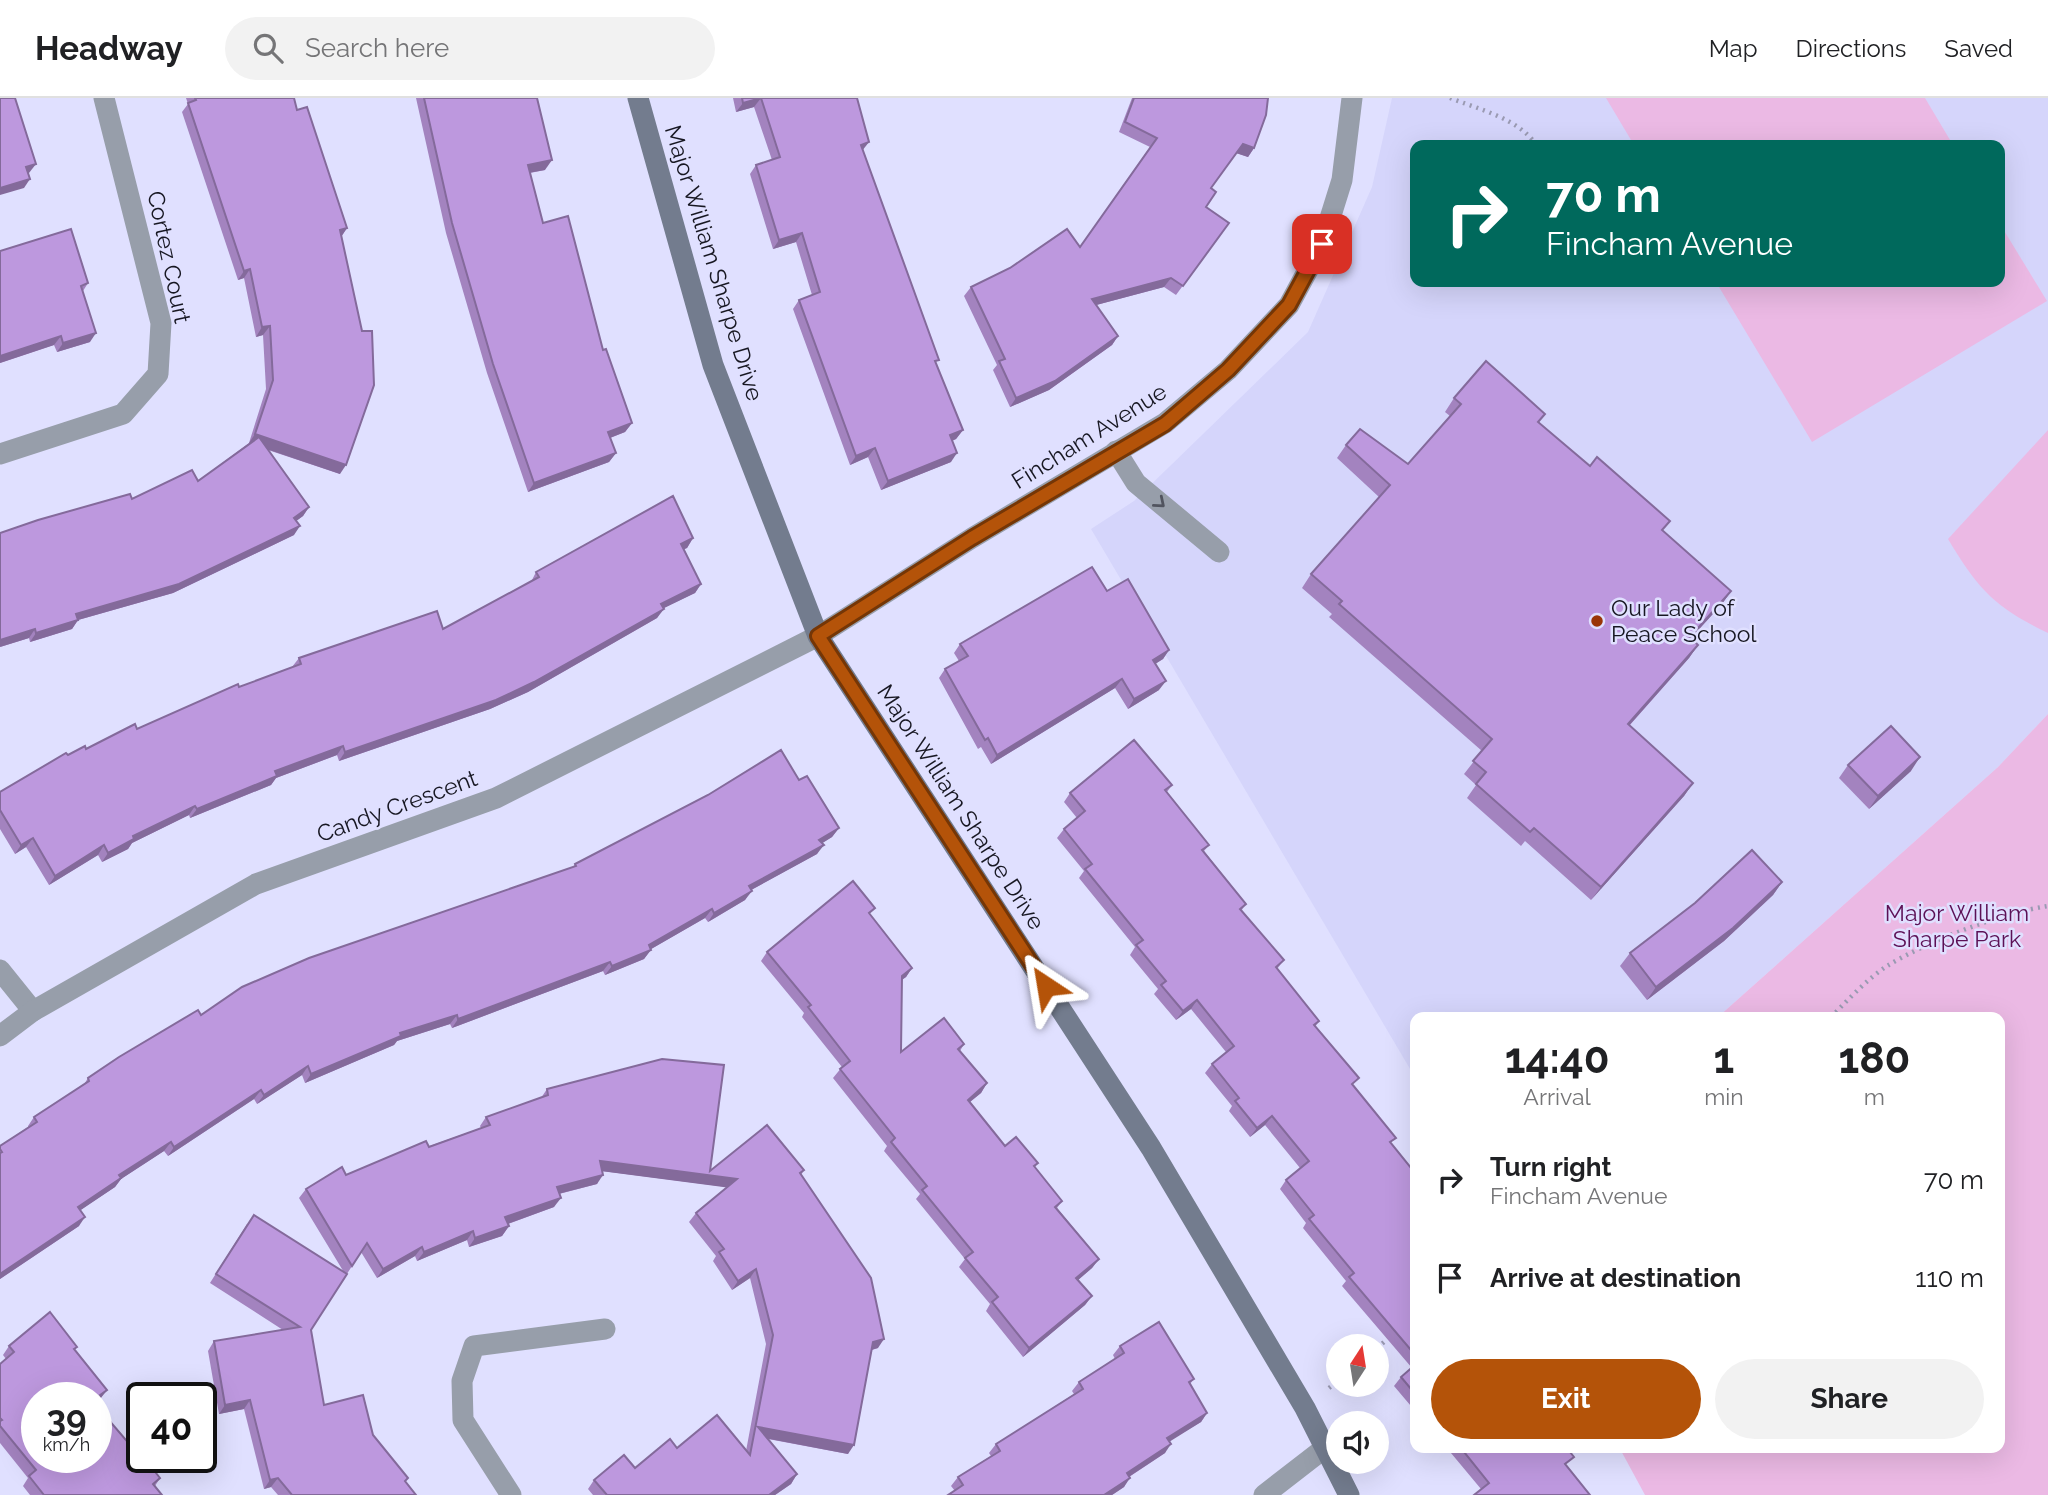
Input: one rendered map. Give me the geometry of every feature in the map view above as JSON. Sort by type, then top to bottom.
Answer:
[{"type":"street","name":"Cortez Court","points":[[0,454],[123,414],[158,374],[161,323],[104,98]]},
{"type":"street","name":"Major William Sharpe Drive","points":[[638,98],[713,365],[818,636],[1151,1148],[1326,1447]]},
{"type":"street","name":"Fincham Avenue","points":[[818,636],[1165,424],[1228,370],[1289,305],[1322,244],[1342,180],[1352,98]]},
{"type":"street","points":[[1116,452],[1136,483],[1219,552]]},
{"type":"street","name":"Candy Crescent","points":[[0,1036],[33,1011],[256,884],[496,798],[818,636]]},
{"type":"street","points":[[0,970],[33,1011]]},
{"type":"street","points":[[511,1495],[463,1420],[462,1381],[474,1346],[605,1329]]},
{"type":"street","points":[[1264,1495],[1326,1447]]},
{"type":"street","name":"Major William Sharpe Drive","points":[[1339,1474],[1349,1495]]},
{"type":"path","points":[[1450,98],[1501,118],[1533,140]]},
{"type":"path","points":[[1836,1012],[1886,966],[2021,910],[2048,906]]},
{"type":"path","points":[[1390,1336],[1396,1331]]},
{"type":"shaded area","name":"Our Lady of Peace School","points":[[1392,98],[2048,98],[2048,714],[1998,767],[1724,1012],[1410,1012],[1410,1069],[1091,529],[1134,501],[1308,332],[1372,187]]},
{"type":"green space","points":[[1606,98],[1925,98],[1950,140],[1631,140]]},
{"type":"green space","points":[[2005,232],[2047,301],[1812,442],[1719,287],[2005,287]]},
{"type":"green space","points":[[2048,430],[2048,633],[2029,624],[1989,595],[1948,539]]},
{"type":"green space","name":"Major William Sharpe Park","points":[[2048,714],[2048,1495],[1645,1495],[1622,1453],[2005,1453],[2005,1012],[1724,1012],[1998,767]]},
{"type":"building","points":[[0,98],[15,98],[36,164],[26,167],[30,179],[0,188]]},
{"type":"building","points":[[195,98],[294,98],[297,110],[307,107],[347,228],[340,230],[362,331],[372,331],[374,385],[346,465],[255,434],[273,380],[270,326],[262,327],[250,269],[244,271],[188,103],[196,100]]},
{"type":"building","points":[[424,98],[537,98],[552,160],[528,165],[543,223],[568,216],[603,350],[606,349],[632,423],[608,432],[616,453],[534,483],[493,364],[452,223]]},
{"type":"building","points":[[742,98],[761,98],[743,103]]},
{"type":"building","points":[[761,98],[857,98],[869,142],[861,145],[939,360],[935,361],[963,430],[950,435],[957,453],[888,481],[875,448],[856,456],[799,300],[820,292],[802,233],[779,240],[756,165],[780,157]]},
{"type":"building","points":[[1134,98],[1268,98],[1266,115],[1254,148],[1243,144],[1211,188],[1216,192],[1206,207],[1229,223],[1183,286],[1171,278],[1092,299],[1118,336],[1055,381],[1016,398],[999,361],[1005,359],[971,287],[1010,268],[1067,229],[1080,247],[1157,138],[1125,122]]},
{"type":"building","points":[[71,229],[88,283],[81,286],[96,333],[63,343],[61,336],[0,356],[0,251]]},
{"type":"building","points":[[1486,361],[1545,414],[1538,422],[1590,466],[1597,457],[1670,521],[1662,530],[1731,591],[1690,637],[1698,645],[1628,724],[1693,783],[1601,887],[1534,828],[1530,832],[1476,784],[1486,772],[1473,761],[1492,739],[1339,604],[1342,601],[1311,574],[1390,485],[1346,445],[1360,429],[1408,464],[1461,404],[1454,398]]},
{"type":"building","points":[[259,437],[309,507],[294,518],[300,526],[179,584],[76,614],[78,620],[36,633],[35,629],[0,640],[0,533],[130,494],[132,499],[192,470],[198,481]]},
{"type":"building","points":[[673,496],[693,538],[681,544],[701,584],[661,604],[664,609],[534,682],[496,700],[345,752],[343,746],[275,771],[277,776],[197,809],[195,806],[133,836],[134,839],[108,853],[104,845],[55,876],[33,838],[21,845],[0,810],[0,792],[66,753],[68,755],[85,746],[86,749],[135,724],[137,729],[238,684],[239,687],[301,664],[299,658],[437,611],[443,629],[539,577],[536,572]]},
{"type":"building","points":[[1092,567],[1107,591],[1128,579],[1169,650],[1153,660],[1166,681],[1134,699],[1122,679],[997,755],[988,738],[985,740],[945,669],[968,656],[960,644]]},
{"type":"building","points":[[1891,726],[1920,757],[1878,796],[1848,765]]},
{"type":"building","points":[[1134,740],[1172,785],[1165,790],[1209,845],[1202,850],[1246,904],[1240,909],[1284,960],[1276,967],[1319,1021],[1314,1025],[1359,1078],[1352,1084],[1396,1138],[1390,1142],[1410,1167],[1410,1349],[1349,1277],[1354,1273],[1309,1219],[1314,1215],[1286,1180],[1309,1161],[1272,1116],[1257,1128],[1235,1101],[1239,1098],[1212,1064],[1234,1046],[1197,1000],[1183,1011],[1161,985],[1166,981],[1136,945],[1143,940],[1085,869],[1092,864],[1064,829],[1085,811],[1070,793]]},
{"type":"building","points":[[781,750],[799,780],[807,776],[839,828],[819,840],[824,845],[749,886],[752,891],[714,913],[712,909],[649,945],[651,950],[612,966],[610,962],[458,1019],[457,1015],[400,1033],[401,1036],[311,1074],[308,1066],[264,1095],[261,1090],[174,1147],[171,1142],[119,1175],[121,1178],[78,1207],[85,1217],[0,1274],[0,1146],[37,1122],[34,1117],[89,1081],[88,1078],[119,1057],[198,1010],[201,1015],[242,987],[309,958],[576,866],[575,864],[708,795]]},
{"type":"building","points":[[1752,850],[1782,882],[1733,928],[1656,987],[1630,953],[1695,903]]},
{"type":"building","points":[[853,881],[875,908],[869,913],[912,968],[902,976],[901,1052],[944,1018],[964,1044],[958,1049],[987,1083],[968,1100],[1005,1146],[1016,1137],[1038,1163],[1034,1166],[1062,1201],[1055,1207],[1099,1259],[1076,1278],[1092,1296],[1029,1348],[992,1302],[998,1297],[965,1258],[973,1252],[922,1190],[927,1186],[891,1142],[895,1138],[840,1069],[850,1061],[808,1007],[811,1005],[767,952]]},
{"type":"building","points":[[662,1059],[724,1065],[710,1171],[767,1125],[804,1170],[800,1173],[871,1278],[884,1339],[873,1342],[854,1445],[758,1427],[797,1474],[769,1495],[607,1495],[594,1480],[624,1455],[635,1468],[670,1439],[677,1448],[717,1415],[750,1455],[773,1335],[756,1269],[738,1281],[719,1252],[724,1249],[696,1213],[737,1179],[600,1161],[603,1175],[557,1187],[561,1198],[505,1217],[509,1226],[475,1238],[473,1231],[424,1252],[422,1247],[383,1269],[367,1243],[352,1266],[306,1189],[342,1167],[346,1175],[426,1141],[429,1147],[490,1125],[486,1117],[548,1095],[547,1089]]},
{"type":"building","points":[[254,1215],[347,1274],[311,1330],[324,1405],[363,1395],[373,1435],[408,1478],[405,1481],[416,1495],[292,1495],[278,1478],[270,1480],[250,1400],[225,1405],[214,1341],[300,1327],[216,1274]]},
{"type":"building","points":[[50,1312],[77,1347],[74,1349],[101,1382],[21,1382],[21,1452],[0,1426],[0,1364],[14,1352],[9,1346]]},
{"type":"building","points":[[1159,1322],[1194,1379],[1189,1382],[1207,1413],[1167,1438],[1171,1444],[1127,1473],[1130,1478],[1104,1495],[948,1495],[963,1485],[958,1477],[1000,1451],[996,1444],[1083,1389],[1079,1382],[1124,1353],[1120,1346]]},
{"type":"building","points":[[1410,1369],[1410,1388],[1401,1377]]},
{"type":"building","points":[[112,1424],[126,1440],[126,1473],[156,1473],[160,1478],[153,1484],[162,1495],[44,1495],[29,1476],[32,1473],[112,1473]]},
{"type":"building","points":[[1465,1453],[1571,1453],[1574,1457],[1565,1464],[1590,1495],[1474,1495],[1489,1483]]},
{"type":"place","name":"Our Lady of Peace School","points":[[1597,621]]},
{"type":"route","points":[[1046,986],[818,636],[972,538],[1165,424],[1228,370],[1289,305],[1322,244]]}]
